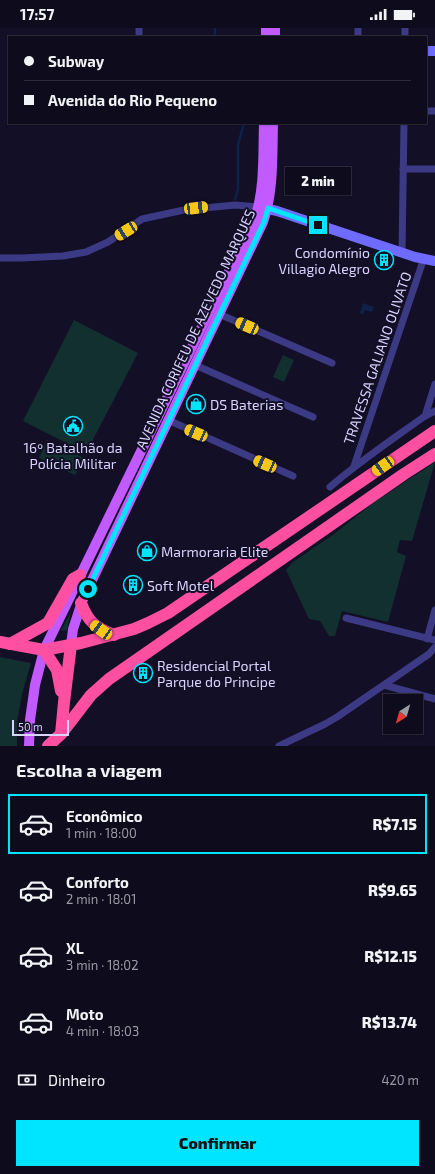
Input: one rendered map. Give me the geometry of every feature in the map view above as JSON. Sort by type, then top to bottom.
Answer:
[{"type":"highway","points":[[5,643],[44,650],[114,635],[148,623],[168,613],[435,431]]},
{"type":"highway","points":[[48,746],[61,734],[80,708],[109,679],[398,478],[435,454]]},
{"type":"highway","points":[[5,643],[46,624],[73,579],[80,575]]},
{"type":"highway","points":[[81,603],[85,615],[89,620],[101,630],[114,635]]},
{"type":"highway","name":"AVENIDA CORIFEU DE AZEVEDO MARQUES","points":[[61,734],[70,645]]},
{"type":"highway","points":[[44,650],[57,670],[64,702]]},
{"type":"main road","name":"AVENIDA CORIFEU DE AZEVEDO MARQUES","points":[[70,645],[81,603],[264,222],[262,166],[264,124]]},
{"type":"main road","name":"AVENIDA CORIFEU DE AZEVEDO MARQUES","points":[[29,746],[34,685],[44,650],[245,238],[263,208],[272,166],[273,124]]},
{"type":"main road","points":[[263,208],[435,261]]},
{"type":"main road","name":"AVENIDA CORIFEU DE AZEVEDO MARQUES","points":[[59,746],[61,734]]},
{"type":"street","points":[[402,252],[404,124]]},
{"type":"street","points":[[403,169],[435,169]]},
{"type":"street","points":[[0,258],[42,257],[86,252],[108,242],[142,219],[184,210],[235,204],[263,208]]},
{"type":"street","name":"TRAVESSA GALIANO OLIVATO","points":[[354,466],[424,258]]},
{"type":"street","points":[[219,314],[332,363]]},
{"type":"street","points":[[195,365],[313,417]]},
{"type":"street","points":[[426,416],[435,384]]},
{"type":"street","points":[[330,487],[354,466],[435,411]]},
{"type":"street","points":[[168,420],[293,476]]},
{"type":"street","points":[[346,618],[431,640],[435,610]]},
{"type":"street","points":[[279,746],[331,720],[429,654],[435,647]]},
{"type":"street","points":[[384,685],[435,699]]},
{"type":"green space","points":[[74,320],[138,353],[86,453],[23,421]]},
{"type":"green space","points":[[283,355],[294,360],[284,382],[273,377]]},
{"type":"green space","points":[[47,440],[84,458],[75,475],[39,458]]},
{"type":"green space","points":[[435,462],[412,541],[400,540],[397,552],[406,556],[388,622],[342,611],[335,636],[329,636],[320,621],[309,619],[286,570],[293,562],[334,534],[373,503]]},
{"type":"green space","points":[[71,612],[67,630],[62,631],[61,630]]},
{"type":"green space","points":[[0,657],[31,663],[22,694],[17,722],[17,746],[0,746]]},
{"type":"water","points":[[363,303],[374,307],[372,312],[365,310],[363,315],[360,313]]},
{"type":"waterway","points":[[215,28],[215,36]]},
{"type":"waterway","points":[[235,199],[238,189],[238,145],[244,124]]},
{"type":"place","name":"Condomínio Villagio Alegro","points":[[384,260]]},
{"type":"place","name":"DS Baterias","points":[[196,404]]},
{"type":"place","name":"16º Batalhão da Polícia Militar","points":[[73,426]]},
{"type":"place","name":"Marmoraria Elite","points":[[147,551]]},
{"type":"place","name":"Soft Motel","points":[[133,585]]},
{"type":"place","name":"Residencial Portal Parque do Principe","points":[[143,673]]},
{"type":"route","points":[[88,589],[264,222],[268,208],[318,225]]}]
